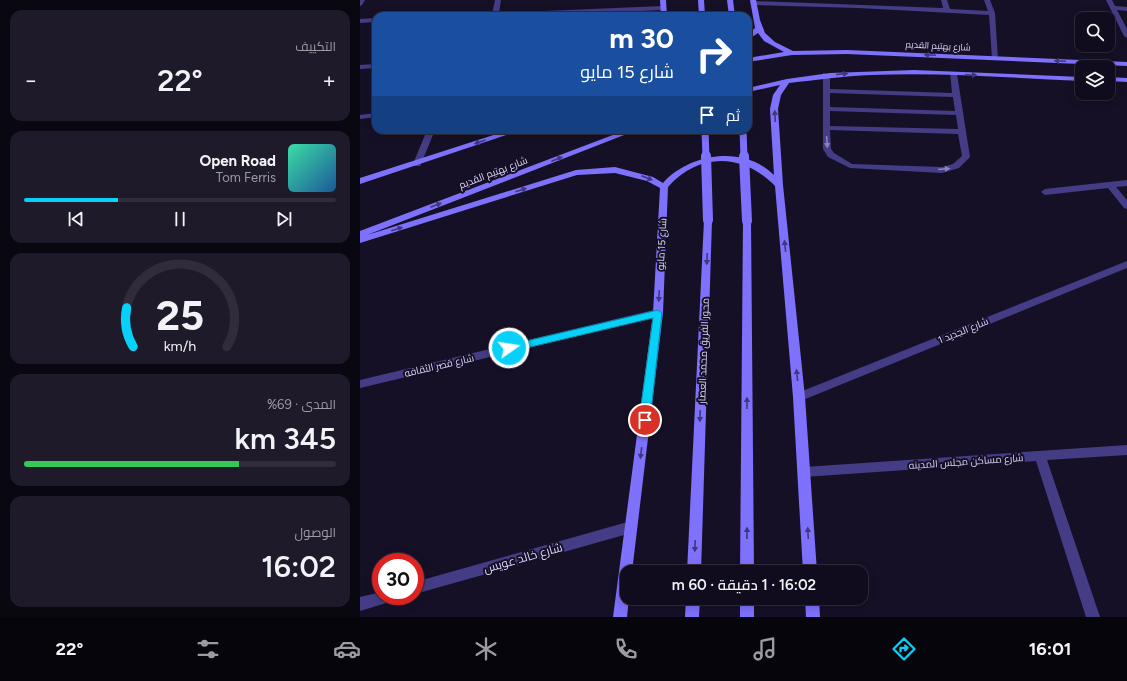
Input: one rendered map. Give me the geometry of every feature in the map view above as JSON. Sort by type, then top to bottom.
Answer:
[{"type":"main road","points":[[663,0],[664,12]]},
{"type":"main road","points":[[701,0],[702,12]]},
{"type":"main road","points":[[730,0],[732,12]]},
{"type":"main road","points":[[753,1],[758,29],[770,42],[792,53]]},
{"type":"main road","points":[[752,34],[758,29]]},
{"type":"main road","name":"شارع بهتيم القديم","points":[[752,59],[792,53],[847,52],[1127,64]]},
{"type":"main road","points":[[752,89],[787,81],[826,75],[867,72],[1075,78]]},
{"type":"main road","points":[[1115,80],[1127,80]]},
{"type":"main road","points":[[787,81],[777,96],[774,109],[778,185],[799,397],[810,565]]},
{"type":"main road","points":[[360,181],[417,164],[505,134]]},
{"type":"main road","name":"شارع بهتيم القديم","points":[[360,234],[622,134]]},
{"type":"main road","name":"محور الفريق محمد العصار","points":[[694,565],[708,220],[705,134]]},
{"type":"main road","points":[[743,134],[747,229],[747,565]]},
{"type":"main road","points":[[360,240],[576,173],[615,170],[650,179],[664,187],[670,178],[680,170],[706,160],[720,159],[750,163],[762,168],[772,176],[778,185]]},
{"type":"main road","name":"شارع 15 مايو","points":[[620,617],[658,313],[664,187]]},
{"type":"main road","points":[[692,617],[693,605]]},
{"type":"main road","points":[[747,605],[747,617]]},
{"type":"main road","points":[[812,605],[813,617]]},
{"type":"street","points":[[360,4],[362,0]]},
{"type":"street","points":[[496,12],[498,0]]},
{"type":"street","points":[[898,0],[899,8]]},
{"type":"street","points":[[944,0],[947,11]]},
{"type":"street","points":[[987,0],[992,13],[996,59]]},
{"type":"street","points":[[1109,0],[1124,25],[1127,36]]},
{"type":"street","points":[[753,1],[858,3],[899,8],[992,13]]},
{"type":"street","points":[[567,12],[663,8]]},
{"type":"street","points":[[1113,8],[1127,9]]},
{"type":"street","points":[[360,21],[372,20]]},
{"type":"street","points":[[360,67],[372,66]]},
{"type":"street","points":[[826,75],[827,149],[838,161],[850,166],[942,170],[956,166],[966,157],[953,74]]},
{"type":"street","points":[[826,91],[956,95]]},
{"type":"street","points":[[826,109],[959,113]]},
{"type":"street","points":[[360,117],[372,116]]},
{"type":"street","points":[[826,128],[962,132]]},
{"type":"street","points":[[417,164],[429,134]]},
{"type":"street","points":[[1045,192],[1127,183]]},
{"type":"street","points":[[1110,185],[1127,206]]},
{"type":"street","name":"شارع الجديد 1","points":[[799,397],[1127,264]]},
{"type":"street","name":"شارع قصر الثقافه","points":[[360,384],[658,313]]},
{"type":"street","name":"شارع مساكن مجلس المدينه","points":[[804,472],[1127,450]]},
{"type":"street","points":[[1040,456],[1093,617]]},
{"type":"street","name":"شارع خالد عويس","points":[[424,585],[631,527]]},
{"type":"street","points":[[360,604],[372,601]]},
{"type":"route","points":[[509,348],[658,313],[645,420]]}]
